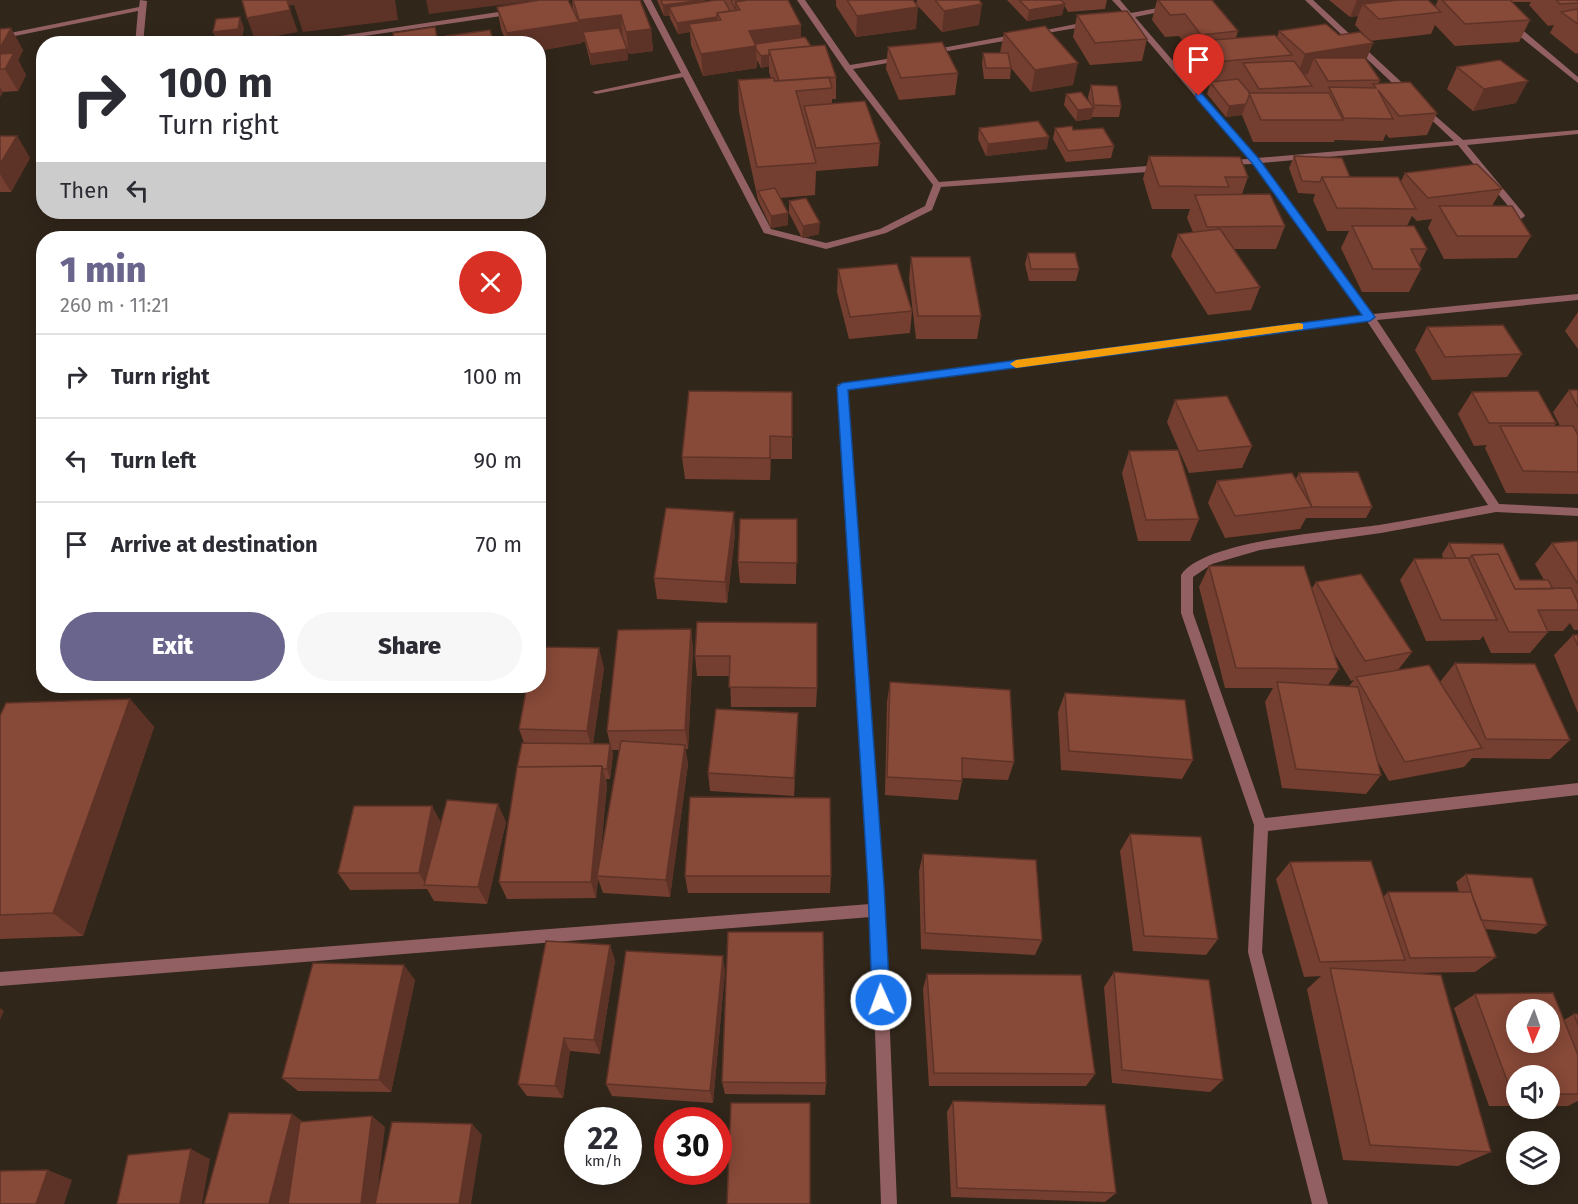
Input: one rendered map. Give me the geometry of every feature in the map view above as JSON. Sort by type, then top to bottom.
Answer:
[{"type":"street","points":[[647,0],[767,231],[826,246],[884,231],[929,208],[937,185]]},
{"type":"street","points":[[801,0],[848,68],[937,185]]},
{"type":"street","points":[[1116,0],[1255,161],[1370,317],[1496,508]]},
{"type":"street","points":[[1309,0],[1461,143],[1521,216]]},
{"type":"street","points":[[0,37],[143,4],[140,36]]},
{"type":"street","points":[[1117,18],[1183,4]]},
{"type":"street","points":[[345,36],[523,10]]},
{"type":"street","points":[[1500,15],[1578,81]]},
{"type":"street","points":[[918,55],[1106,20]]},
{"type":"street","points":[[848,68],[906,57]]},
{"type":"street","points":[[596,92],[686,75]]},
{"type":"street","points":[[1220,163],[1578,132]]},
{"type":"street","points":[[937,185],[1173,167]]},
{"type":"street","points":[[889,1204],[878,910],[842,387],[1370,317],[1578,297]]},
{"type":"street","points":[[1320,1204],[1255,952],[1261,825],[1187,613],[1187,574],[1208,560],[1260,546],[1380,529],[1496,508],[1578,512]]},
{"type":"street","points":[[1261,825],[1578,789]]},
{"type":"street","points":[[0,979],[878,910]]},
{"type":"building","points":[[242,0],[287,0],[290,10],[247,18]]},
{"type":"building","points":[[540,0],[568,0],[579,22],[507,33],[497,7]]},
{"type":"building","points":[[573,0],[640,0],[651,29],[626,32],[621,15],[579,20]]},
{"type":"building","points":[[661,0],[705,0],[663,5]]},
{"type":"building","points":[[724,0],[730,11],[717,13],[717,17],[677,23],[669,7]]},
{"type":"building","points":[[731,0],[748,0],[735,2],[735,9]]},
{"type":"building","points":[[788,0],[801,25],[749,31],[756,46],[701,54],[689,24],[721,20],[717,13],[740,10],[735,2]]},
{"type":"building","points":[[847,0],[913,0],[918,7],[857,16]]},
{"type":"building","points":[[935,0],[979,0],[982,4],[944,11]]},
{"type":"building","points":[[1019,0],[1061,0],[1065,4],[1029,10]]},
{"type":"building","points":[[1158,0],[1212,0],[1238,31],[1201,35],[1185,14],[1170,15]]},
{"type":"building","points":[[1428,0],[1441,12],[1379,19],[1363,4]]},
{"type":"building","points":[[1442,0],[1510,0],[1530,20],[1465,24]]},
{"type":"building","points":[[1556,0],[1578,0],[1578,3],[1560,4]]},
{"type":"building","points":[[1578,9],[1578,24],[1561,12]]},
{"type":"building","points":[[1127,11],[1147,39],[1095,43],[1077,15]]},
{"type":"building","points":[[240,17],[238,29],[213,32],[216,19]]},
{"type":"building","points":[[1326,24],[1339,35],[1360,32],[1373,43],[1305,54],[1279,31]]},
{"type":"building","points":[[1045,26],[1078,63],[1035,70],[1004,33]]},
{"type":"building","points":[[435,27],[437,36],[394,36],[393,33]]},
{"type":"building","points":[[11,28],[0,48],[0,29]]},
{"type":"building","points":[[619,28],[627,49],[590,54],[583,32]]},
{"type":"building","points":[[490,30],[492,36],[446,36]]},
{"type":"building","points":[[1275,35],[1292,55],[1216,62],[1201,41]]},
{"type":"building","points":[[805,37],[811,46],[769,50],[769,55],[761,56],[755,44]]},
{"type":"building","points":[[942,42],[958,73],[901,78],[888,47]]},
{"type":"building","points":[[825,45],[836,77],[779,81],[769,50]]},
{"type":"building","points":[[14,53],[5,69],[0,69],[0,54]]},
{"type":"building","points":[[983,53],[1008,53],[1011,68],[986,68]]},
{"type":"building","points":[[1314,58],[1365,58],[1380,80],[1328,81]]},
{"type":"building","points":[[1500,60],[1528,81],[1484,89],[1457,67]]},
{"type":"building","points":[[1294,61],[1312,86],[1259,89],[1243,63]]},
{"type":"building","points":[[829,77],[832,88],[796,91],[816,163],[757,167],[738,80],[774,78],[774,81]]},
{"type":"building","points":[[1238,79],[1250,93],[1246,104],[1229,106],[1210,82]]},
{"type":"building","points":[[1410,82],[1437,113],[1399,116],[1378,90],[1393,119],[1344,118],[1329,87],[1376,88],[1373,84]]},
{"type":"building","points":[[1091,85],[1117,86],[1121,106],[1094,105]]},
{"type":"building","points":[[1081,92],[1094,108],[1078,110],[1066,94]]},
{"type":"building","points":[[1249,93],[1329,93],[1343,120],[1261,120]]},
{"type":"building","points":[[865,101],[880,143],[816,148],[804,106]]},
{"type":"building","points":[[1038,121],[1049,137],[988,144],[979,128]]},
{"type":"building","points":[[1072,126],[1073,130],[1103,128],[1114,146],[1068,151],[1055,128]]},
{"type":"building","points":[[0,136],[17,136],[0,164]]},
{"type":"building","points":[[1149,156],[1240,157],[1248,177],[1225,177],[1229,187],[1159,186]]},
{"type":"building","points":[[1294,156],[1342,158],[1350,177],[1322,177],[1320,182],[1302,181]]},
{"type":"building","points":[[1477,164],[1502,189],[1428,198],[1405,173]]},
{"type":"building","points":[[1322,177],[1398,177],[1416,209],[1337,208]]},
{"type":"building","points":[[775,188],[788,213],[771,216],[758,191]]},
{"type":"building","points":[[1270,194],[1285,226],[1207,227],[1195,195]]},
{"type":"building","points":[[806,198],[820,223],[803,226],[789,201]]},
{"type":"building","points":[[1439,206],[1512,206],[1531,236],[1457,236]]},
{"type":"building","points":[[1352,226],[1414,226],[1427,249],[1411,249],[1421,269],[1373,269]]},
{"type":"building","points":[[1220,229],[1260,287],[1216,293],[1178,234]]},
{"type":"building","points":[[1028,253],[1075,253],[1079,269],[1031,269]]},
{"type":"building","points":[[911,257],[970,257],[981,316],[918,316]]},
{"type":"building","points":[[897,264],[912,311],[850,317],[838,269]]},
{"type":"building","points":[[1503,325],[1522,354],[1445,357],[1427,327]]},
{"type":"building","points":[[1569,390],[1578,390],[1578,408]]},
{"type":"building","points":[[689,391],[792,392],[792,437],[770,436],[770,458],[682,457]]},
{"type":"building","points":[[1538,391],[1556,423],[1489,423],[1472,392]]},
{"type":"building","points":[[1227,396],[1252,446],[1198,451],[1175,400]]},
{"type":"building","points":[[1500,426],[1573,426],[1578,435],[1578,472],[1523,471]]},
{"type":"building","points":[[1178,450],[1199,519],[1146,520],[1129,451]]},
{"type":"building","points":[[1358,472],[1372,507],[1312,507],[1299,473]]},
{"type":"building","points":[[1292,473],[1312,507],[1235,516],[1217,481]]},
{"type":"building","points":[[666,508],[734,512],[725,582],[654,578]]},
{"type":"building","points":[[740,519],[797,519],[797,563],[738,562]]},
{"type":"building","points":[[1578,541],[1578,584],[1552,543]]},
{"type":"building","points":[[1449,543],[1503,544],[1520,580],[1548,580],[1553,589],[1515,589],[1498,554],[1472,555],[1469,559],[1456,558]]},
{"type":"building","points":[[1498,554],[1515,589],[1571,588],[1578,603],[1578,610],[1538,610],[1548,632],[1509,632],[1472,555]]},
{"type":"building","points":[[1468,558],[1497,620],[1441,620],[1414,559]]},
{"type":"building","points":[[1209,566],[1304,566],[1339,669],[1236,668]]},
{"type":"building","points":[[1361,574],[1412,652],[1365,661],[1316,582]]},
{"type":"building","points":[[697,622],[817,623],[817,688],[729,687],[730,656],[695,656]]},
{"type":"building","points":[[691,629],[685,730],[607,731],[618,630]]},
{"type":"building","points":[[1573,635],[1578,635],[1578,646]]},
{"type":"building","points":[[546,647],[599,648],[587,731],[519,729],[526,693],[546,693]]},
{"type":"building","points":[[1455,663],[1535,664],[1570,740],[1486,739]]},
{"type":"building","points":[[1429,665],[1482,748],[1405,762],[1356,677]]},
{"type":"building","points":[[890,682],[1010,690],[1014,762],[962,758],[962,781],[887,777]]},
{"type":"building","points":[[1277,682],[1358,687],[1381,775],[1296,769]]},
{"type":"building","points":[[1065,693],[1185,700],[1193,760],[1069,751]]},
{"type":"building","points":[[130,699],[53,913],[0,915],[0,716],[6,703]]},
{"type":"building","points":[[716,709],[798,713],[794,778],[708,773]]},
{"type":"building","points":[[621,741],[685,745],[666,880],[597,876]]},
{"type":"building","points":[[522,743],[610,744],[607,769],[603,769],[602,766],[517,767]]},
{"type":"building","points":[[602,766],[591,882],[499,882],[517,767]]},
{"type":"building","points":[[690,797],[830,798],[831,876],[685,876]]},
{"type":"building","points":[[447,800],[498,804],[478,887],[424,885]]},
{"type":"building","points":[[354,806],[432,806],[419,873],[338,873]]},
{"type":"building","points":[[1130,834],[1201,837],[1218,939],[1144,936]]},
{"type":"building","points":[[923,854],[1036,860],[1042,940],[925,933]]},
{"type":"building","points":[[1371,861],[1405,960],[1320,962],[1290,862]]},
{"type":"building","points":[[1466,874],[1532,878],[1547,925],[1481,920]]},
{"type":"building","points":[[1388,892],[1471,892],[1496,957],[1410,958]]},
{"type":"building","points":[[728,932],[823,932],[826,1083],[722,1082]]},
{"type":"building","points":[[546,941],[610,945],[594,1040],[564,1038],[555,1086],[518,1084]]},
{"type":"building","points":[[626,951],[723,956],[710,1091],[606,1084]]},
{"type":"building","points":[[313,963],[404,965],[379,1080],[282,1078]]},
{"type":"building","points":[[1330,968],[1441,975],[1491,1152],[1370,1145]]},
{"type":"building","points":[[1114,972],[1209,980],[1223,1080],[1122,1070]]},
{"type":"building","points":[[927,974],[1081,975],[1095,1074],[934,1073]]},
{"type":"building","points":[[1553,993],[1555,999],[1506,999],[1506,1053],[1560,1053],[1560,1010],[1578,1055],[1578,1094],[1560,1094],[1560,1065],[1506,1065],[1506,1078],[1475,994]]},
{"type":"building","points":[[953,1101],[1105,1105],[1116,1193],[957,1188]]},
{"type":"building","points":[[731,1103],[810,1103],[810,1204],[727,1204],[728,1185],[732,1185]]},
{"type":"building","points":[[229,1113],[292,1114],[269,1204],[204,1204]]},
{"type":"building","points":[[372,1116],[361,1204],[288,1204],[300,1122]]},
{"type":"building","points":[[392,1122],[472,1124],[459,1204],[375,1204]]},
{"type":"building","points":[[191,1149],[180,1204],[117,1204],[128,1155]]},
{"type":"building","points":[[48,1170],[36,1204],[0,1204],[0,1171]]},
{"type":"slow traffic","points":[[1016,364],[1299,327]]},
{"type":"route","points":[[881,1000],[876,886],[842,387],[1370,317],[1255,161],[1199,96]]}]
